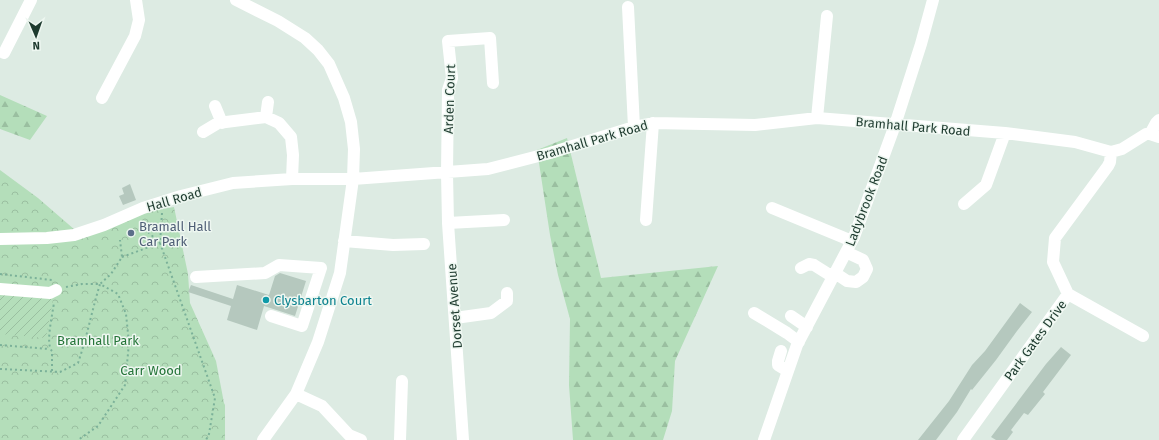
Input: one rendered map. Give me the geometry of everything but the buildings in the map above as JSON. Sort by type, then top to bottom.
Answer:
[{"type":"street","points":[[4,53],[31,0]]},
{"type":"street","points":[[102,98],[135,36],[139,20],[136,0]]},
{"type":"street","points":[[236,0],[255,5],[305,38],[318,50],[329,64],[344,98],[354,148],[352,179],[340,273],[318,342],[296,394],[263,440]]},
{"type":"street","name":"Ladybrook Road","points":[[764,440],[799,342],[852,241],[895,125],[921,44],[933,0]]},
{"type":"street","points":[[628,7],[634,127]]},
{"type":"street","points":[[817,118],[827,16]]},
{"type":"street","name":"Arden Court","points":[[447,173],[448,90],[452,78],[448,41],[490,38],[494,83]]},
{"type":"street","points":[[266,117],[268,102]]},
{"type":"street","points":[[214,106],[222,123]]},
{"type":"street","points":[[203,132],[218,123],[266,117],[279,123],[290,136],[293,155],[292,179]]},
{"type":"street","name":"Bramhall Park Road","points":[[352,179],[488,169],[550,153],[634,127],[654,123],[755,125],[817,118],[1005,133],[1075,142],[1111,152]]},
{"type":"street","points":[[1111,152],[1122,149],[1143,136],[1155,136],[1156,123],[1159,120]]},
{"type":"street","points":[[646,220],[654,123]]},
{"type":"street","points":[[964,204],[986,185],[1005,133]]},
{"type":"street","name":"Park Gates Drive","points":[[962,440],[1068,294],[1052,262],[1055,238],[1108,166],[1111,152]]},
{"type":"street","name":"Dorset Avenue","points":[[447,173],[448,223],[464,440]]},
{"type":"street","name":"Hall Road","points":[[0,239],[47,238],[74,235],[163,202],[233,183],[292,179],[352,179]]},
{"type":"street","points":[[772,208],[852,241]]},
{"type":"street","points":[[448,223],[504,220]]},
{"type":"street","points":[[344,241],[393,245],[424,244]]},
{"type":"street","points":[[800,268],[808,264],[814,265],[847,281],[856,282],[863,277],[867,269],[863,260],[846,252]]},
{"type":"street","points":[[196,277],[265,272],[279,265],[321,268],[302,326],[271,316]]},
{"type":"street","points":[[0,289],[50,293],[56,285]]},
{"type":"street","points":[[455,318],[491,313],[507,301],[507,293]]},
{"type":"street","points":[[1068,294],[1143,336]]},
{"type":"street","points":[[312,297],[330,304]]},
{"type":"street","points":[[754,313],[799,342]]},
{"type":"street","points":[[791,316],[807,327]]},
{"type":"street","points":[[781,351],[778,365],[788,371]]},
{"type":"street","points":[[400,440],[402,381]]},
{"type":"street","points":[[296,394],[322,406],[349,435],[361,440]]},
{"type":"path","points":[[163,202],[160,243],[215,398],[209,434],[206,439]]},
{"type":"path","points":[[148,232],[160,243]]},
{"type":"path","points":[[120,240],[122,257]]},
{"type":"path","points":[[0,369],[60,372],[78,363],[100,284],[111,274],[122,257],[160,243]]},
{"type":"path","points":[[0,274],[65,287],[82,284],[100,284],[118,294],[126,314],[129,343],[125,385],[98,426],[78,440]]},
{"type":"path","points":[[52,371],[52,351],[49,349],[49,340],[56,285]]},
{"type":"path","points":[[0,345],[49,349]]},
{"type":"green space","points":[[0,95],[47,116],[30,140],[0,129]]},
{"type":"green space","points":[[567,138],[601,278],[718,266],[675,361],[672,411],[663,440],[573,440],[569,385],[570,319],[558,275],[550,235],[537,150]]},
{"type":"green space","name":"Bramhall Park","points":[[0,170],[38,198],[75,230],[150,211],[174,207],[188,274],[190,303],[216,361],[225,405],[225,440],[0,440]]},
{"type":"green space","points":[[0,294],[53,299],[46,338],[0,334]]},
{"type":"place","name":"Bramall Hall Car Park","points":[[131,233]]},
{"type":"place","name":"Clysbarton Court","points":[[266,300]]},
{"type":"park label","name":"Carr Wood","points":[[151,370]]}]
